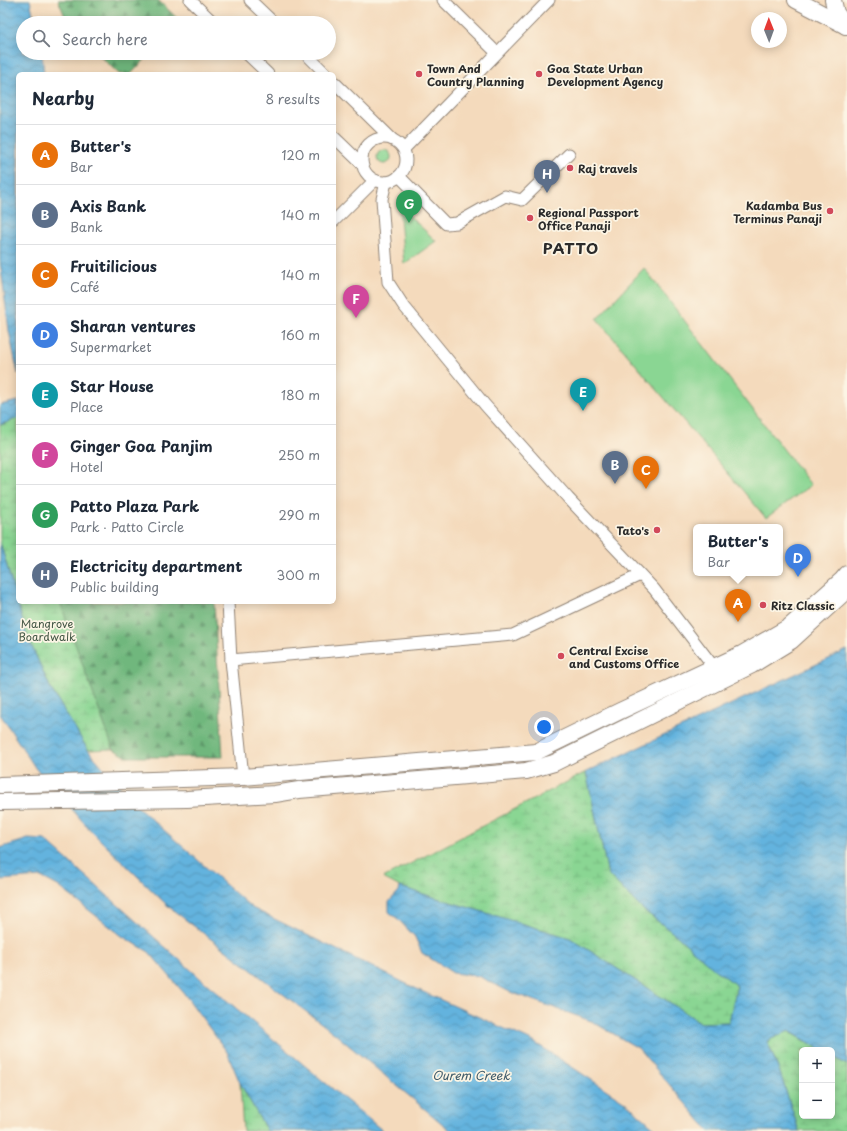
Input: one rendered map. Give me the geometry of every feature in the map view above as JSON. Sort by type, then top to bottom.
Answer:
[{"type":"main road","points":[[796,0],[846,27]]},
{"type":"main road","points":[[833,0],[836,13],[846,27]]},
{"type":"main road","points":[[0,802],[187,798],[275,794],[299,790],[526,771],[554,763],[719,674],[742,654],[788,627],[847,574]]},
{"type":"main road","points":[[0,785],[243,777],[536,752],[620,711],[719,674],[752,665],[791,641],[847,590]]},
{"type":"main road","points":[[299,773],[299,790]]},
{"type":"street","points":[[190,0],[207,16]]},
{"type":"street","points":[[250,0],[267,16]]},
{"type":"street","points":[[442,0],[497,53]]},
{"type":"street","points":[[404,149],[549,0]]},
{"type":"street","points":[[253,60],[266,72]]},
{"type":"street","points":[[311,60],[324,72]]},
{"type":"street","points":[[336,84],[404,149],[407,156],[404,170],[400,176],[393,180],[380,181],[367,174],[362,164],[336,139]]},
{"type":"street","points":[[362,164],[362,156],[365,148],[371,142],[386,138],[393,140]]},
{"type":"street","points":[[400,176],[446,224],[457,223],[505,196],[522,200],[569,154]]},
{"type":"street","points":[[336,219],[380,181]]},
{"type":"street","points":[[380,181],[388,282],[403,305],[485,405],[568,498],[654,589],[719,674]]},
{"type":"street","points":[[231,660],[512,634],[640,575]]},
{"type":"street","points":[[228,604],[231,660],[243,777]]},
{"type":"green space","points":[[58,0],[158,0],[175,16],[65,16]]},
{"type":"green space","points":[[104,60],[144,60],[133,72],[117,72]]},
{"type":"green space","points":[[384,150],[389,152],[391,157],[389,162],[384,164],[379,162],[377,157],[379,152]]},
{"type":"green space","points":[[399,206],[436,241],[404,264]]},
{"type":"green space","points":[[644,268],[811,485],[766,518],[597,319]]},
{"type":"green space","name":"Mangrove Boardwalk","points":[[16,419],[16,598],[0,542],[0,425]]},
{"type":"green space","name":"Mangrove Boardwalk","points":[[18,604],[61,604],[113,749],[88,750],[51,689],[27,636]]},
{"type":"green space","points":[[61,604],[214,604],[223,757],[127,757],[113,749]]},
{"type":"green space","points":[[586,772],[608,874],[641,908],[677,936],[715,970],[737,986],[729,1022],[701,1023],[570,938],[400,887],[383,878]]},
{"type":"green space","points":[[788,1031],[817,1047],[799,1047],[799,1119],[835,1119],[835,1058],[847,1065],[847,1131],[799,1131],[780,1073],[767,1041]]},
{"type":"green space","points":[[240,1083],[267,1131],[243,1131]]},
{"type":"water","points":[[0,0],[30,0],[33,16],[16,16],[16,60],[43,60],[44,72],[16,72],[16,364],[9,331],[0,260]]},
{"type":"water","points":[[16,401],[16,419],[0,425],[0,405]]},
{"type":"water","name":"Ourem Creek","points":[[0,542],[16,598],[16,604],[18,604],[27,636],[51,689],[88,750],[138,807],[252,908],[419,990],[534,1042],[625,1102],[658,1131],[451,1131],[334,1033],[169,907],[94,834],[36,769],[0,714]]},
{"type":"water","points":[[847,650],[847,1065],[835,1058],[835,1047],[817,1047],[789,1031],[767,1041],[780,1073],[799,1131],[709,1131],[638,1048],[591,1021],[510,992],[478,976],[453,973],[422,953],[415,937],[389,912],[389,902],[399,891],[400,887],[570,938],[701,1023],[729,1022],[737,986],[715,970],[677,936],[641,908],[608,874],[586,772]]},
{"type":"water","points":[[28,839],[45,840],[200,978],[383,1131],[267,1131],[240,1083],[227,1052],[183,992],[149,952],[122,936],[58,886],[41,877],[0,880],[0,848]]},
{"type":"place","name":"Town And Country Planning","points":[[419,74]]},
{"type":"place","name":"Goa State Urban Development Agency","points":[[539,74]]},
{"type":"place","name":"Raj travels","points":[[570,168]]},
{"type":"place","name":"Electricity department","points":[[547,193]]},
{"type":"place","name":"Kadamba Bus Terminus Panaji","points":[[830,211]]},
{"type":"place","name":"Regional Passport Office Panaji","points":[[530,218]]},
{"type":"place","name":"Patto Plaza Park","points":[[409,223]]},
{"type":"place","name":"Ginger Goa Panjim","points":[[356,318]]},
{"type":"place","name":"Star House","points":[[583,411]]},
{"type":"place","name":"Axis Bank","points":[[615,484]]},
{"type":"place","name":"Fruitilicious","points":[[646,489]]},
{"type":"place","name":"Tato's","points":[[657,530]]},
{"type":"place","name":"Sharan ventures","points":[[798,577]]},
{"type":"place","name":"Ritz Classic","points":[[763,605]]},
{"type":"place","name":"Butter's","points":[[738,622]]},
{"type":"place","name":"Central Excise and Customs Office","points":[[561,656]]},
{"type":"district","name":"PATTO","points":[[571,247]]}]
